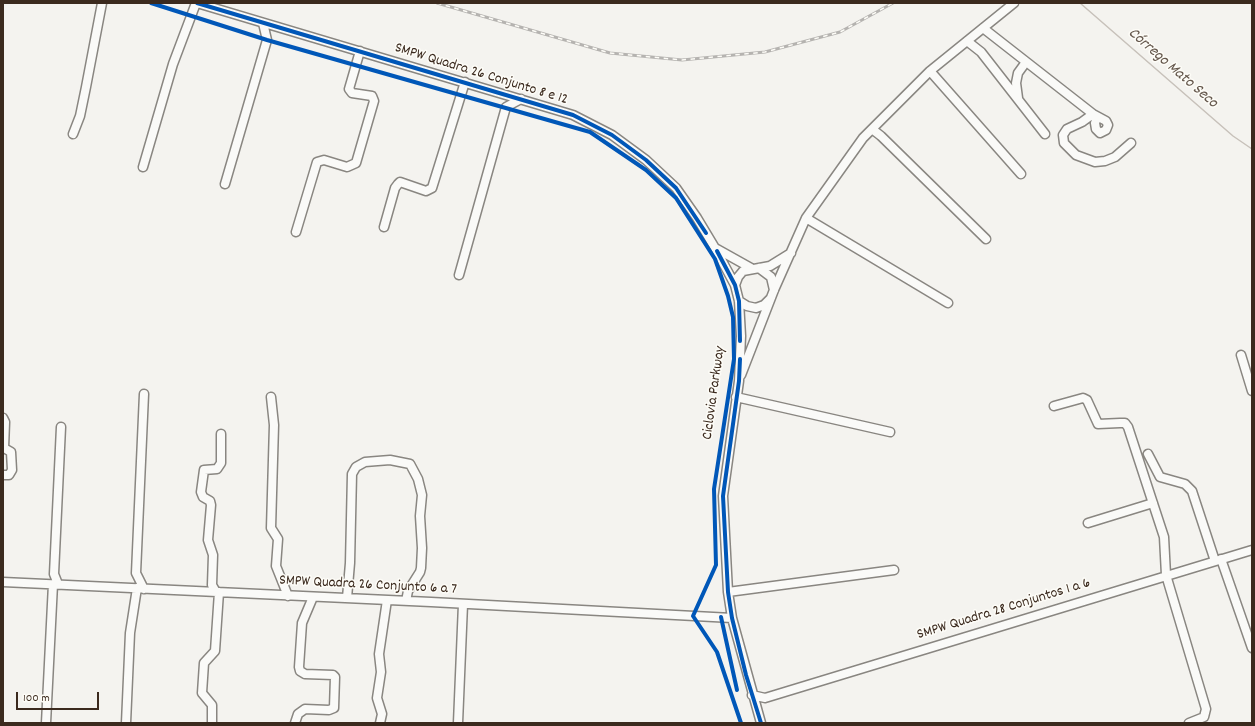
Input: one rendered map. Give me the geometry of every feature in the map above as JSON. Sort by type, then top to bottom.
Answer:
[{"type":"street","points":[[73,134],[80,116],[102,3]]},
{"type":"street","points":[[143,167],[173,64],[197,3]]},
{"type":"street","name":"SMPW Quadra 26 Conjunto 8 e 12","points":[[197,3],[573,115],[612,136],[646,160],[676,188],[716,248],[735,285]]},
{"type":"street","points":[[739,381],[774,290],[792,253],[806,218],[863,138],[930,72],[1014,3]]},
{"type":"street","points":[[263,23],[267,40]]},
{"type":"street","points":[[983,28],[1095,116],[1067,129],[1063,135],[1064,143],[1076,155],[1095,162],[1105,161],[1115,157],[1131,143]]},
{"type":"street","points":[[225,184],[267,40],[275,32],[283,29]]},
{"type":"street","points":[[968,41],[981,52],[1045,134]]},
{"type":"street","points":[[296,232],[317,162],[324,160],[347,166],[356,163],[374,101],[372,96],[352,93],[349,89],[360,51]]},
{"type":"street","points":[[1018,99],[1016,82],[1018,73],[1026,62]]},
{"type":"street","points":[[930,72],[1021,174]]},
{"type":"street","points":[[384,227],[395,188],[400,182],[426,191],[432,188],[465,82]]},
{"type":"street","points":[[459,275],[506,108],[498,92]]},
{"type":"street","points":[[506,108],[521,99]]},
{"type":"street","points":[[872,129],[882,136],[986,239]]},
{"type":"street","points":[[806,218],[948,303]]},
{"type":"street","name":"SMPW Quadra 26 Conjunto 8 e 12","points":[[716,248],[727,256],[755,268]]},
{"type":"street","points":[[761,723],[752,695],[732,618],[728,592],[723,496],[739,381],[741,336],[739,301],[735,285],[738,277],[743,271],[770,266],[792,253]]},
{"type":"street","points":[[755,268],[771,277],[774,290]]},
{"type":"street","points":[[739,301],[747,306],[756,308],[764,305],[771,299]]},
{"type":"street","points":[[1241,355],[1252,391]]},
{"type":"street","points":[[126,723],[130,633],[141,588],[136,573],[144,394]]},
{"type":"street","points":[[271,397],[274,425],[270,528],[278,539],[276,566],[288,596]]},
{"type":"street","points":[[736,397],[890,432]]},
{"type":"street","points":[[1054,406],[1083,398],[1087,400],[1098,424],[1125,423],[1128,427],[1165,541],[1166,575],[1206,709],[1204,717],[1189,723]]},
{"type":"street","points":[[3,418],[6,422],[4,448],[11,452],[12,470],[9,475],[3,475]]},
{"type":"street","points":[[46,723],[60,427]]},
{"type":"street","points":[[212,723],[212,705],[202,693],[204,662],[215,651],[213,555],[208,540],[210,501],[204,497],[201,492],[204,470],[217,469],[221,463],[221,434]]},
{"type":"street","points":[[1148,454],[1160,477],[1185,484],[1192,491],[1252,648]]},
{"type":"street","points":[[346,598],[350,563],[352,474],[356,467],[365,462],[390,460],[410,464],[418,479],[422,495],[420,516],[422,548],[421,568],[408,591],[406,601]]},
{"type":"street","points":[[1088,523],[1153,503]]},
{"type":"street","name":"SMPW Quadra 28 Conjuntos 1 a 6","points":[[765,698],[1252,550]]},
{"type":"street","points":[[728,592],[894,570]]},
{"type":"street","name":"SMPW Quadra 26 Conjunto 6 a 7","points":[[3,583],[213,590],[288,596],[732,618]]},
{"type":"street","points":[[295,723],[298,714],[305,709],[329,710],[334,708],[335,677],[333,675],[305,674],[300,671],[299,667],[301,628],[313,597]]},
{"type":"street","points":[[380,723],[382,714],[377,698],[381,672],[379,654],[386,600]]},
{"type":"street","points":[[458,723],[464,604]]},
{"type":"street","points":[[752,695],[765,698],[757,710]]},
{"type":"waterway","name":"Córrego Mato Seco","points":[[1080,3],[1233,136],[1252,149]]},
{"type":"railway","points":[[437,3],[610,53],[682,60],[765,52],[840,32],[893,3]]},
{"type":"cycle path","name":"Ciclovia Parkway","points":[[151,3],[267,40],[590,132],[646,170],[676,198],[715,259],[728,296],[733,317],[734,359],[714,489],[716,565],[693,616],[717,652],[741,723]]},
{"type":"cycle path","points":[[197,3],[573,115],[612,135],[646,160],[676,188],[706,233]]},
{"type":"cycle path","points":[[717,251],[735,285],[739,301],[740,341]]},
{"type":"cycle path","points":[[740,359],[739,381],[723,496],[728,592],[732,618],[746,675],[761,723]]},
{"type":"cycle path","points":[[721,617],[737,690]]}]
